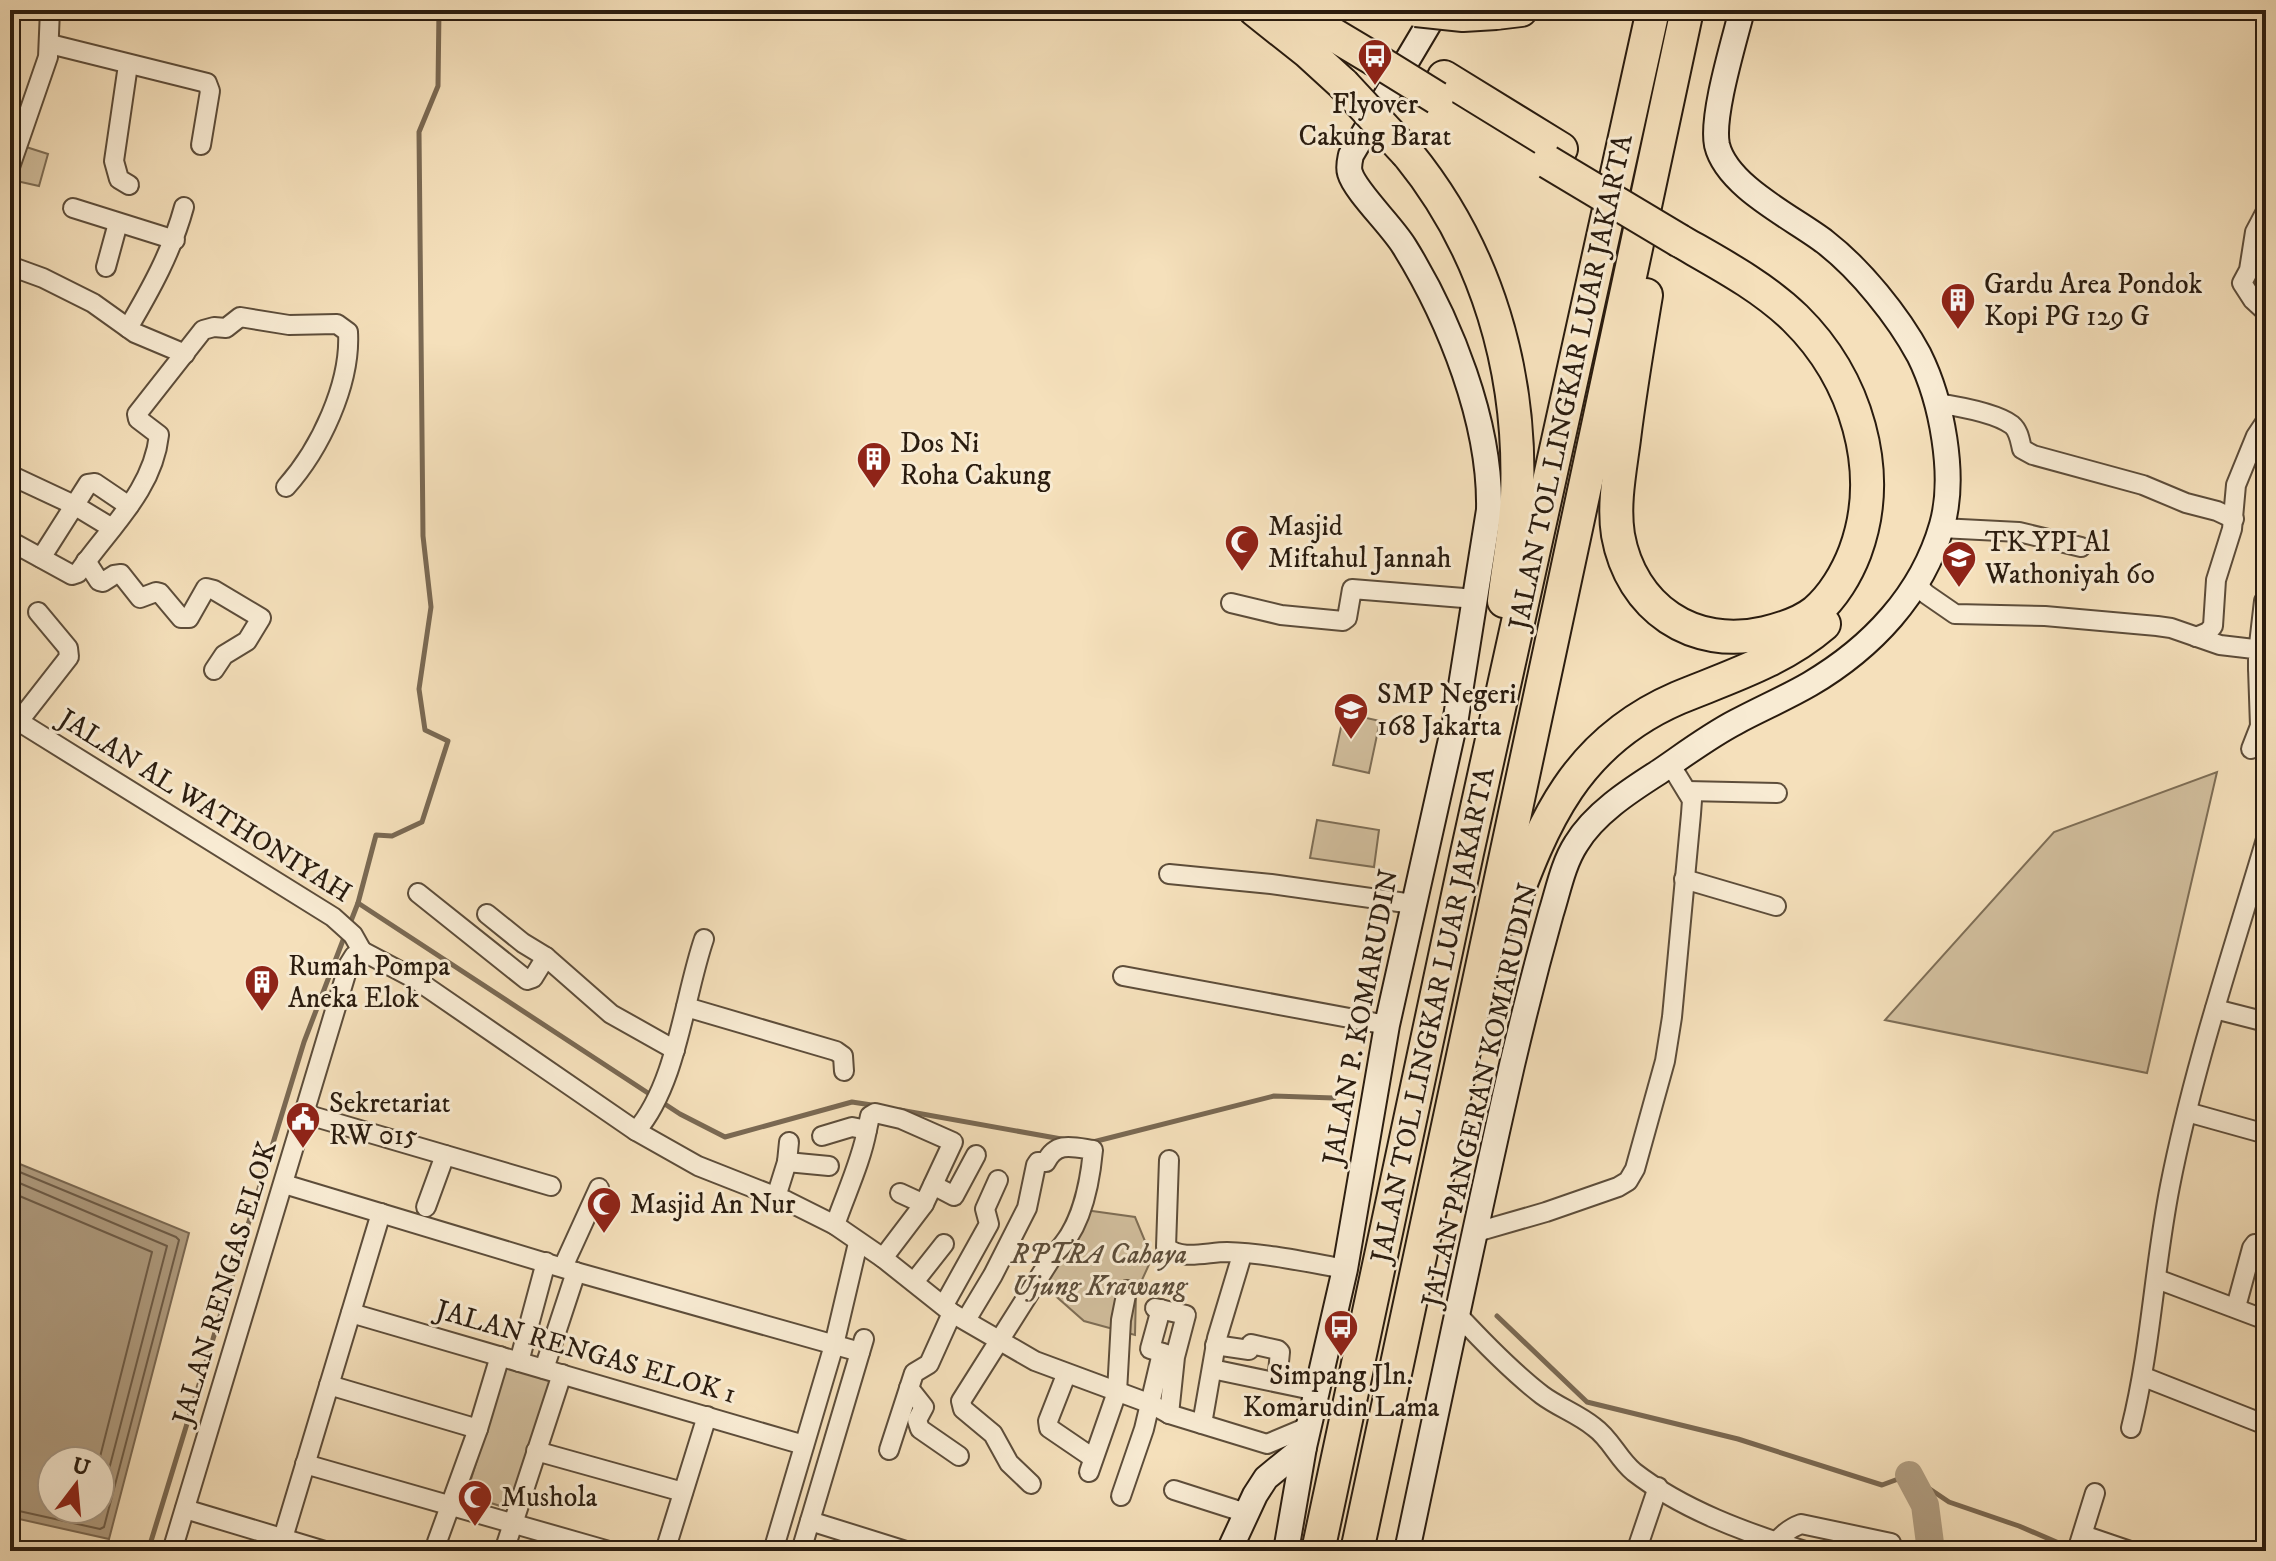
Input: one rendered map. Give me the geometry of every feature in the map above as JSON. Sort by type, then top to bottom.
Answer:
[{"type":"highway","points":[[1255,10],[1343,84],[1436,189],[1454,219],[1484,285],[1497,323],[1515,432],[1517,498],[1467,853]]},
{"type":"highway","points":[[1292,10],[1378,50],[1685,233],[1757,267],[1786,288],[1811,310],[1845,355],[1866,396],[1880,443],[1884,506],[1879,535],[1870,561],[1850,598],[1813,634],[1782,655],[1652,710],[1607,741],[1586,762],[1551,814],[1532,854],[1498,946],[1463,1060]]},
{"type":"highway","points":[[1329,10],[1378,50]]},
{"type":"highway","points":[[1416,10],[1463,15],[1508,12]]},
{"type":"highway","name":"JALAN TOL LINGKAR LUAR JAKARTA","points":[[1318,1551],[1467,853],[1653,10]]},
{"type":"highway","points":[[1685,233],[1796,319],[1829,359],[1842,382],[1862,440],[1867,487],[1866,514],[1850,564],[1828,598],[1815,611],[1776,631],[1749,637],[1723,637],[1697,631],[1665,615],[1628,569],[1618,533],[1622,451],[1686,14]]},
{"type":"highway","name":"JALAN TOL LINGKAR LUAR JAKARTA","points":[[1357,1551],[1686,14]]},
{"type":"street","points":[[10,167],[42,79],[50,44],[50,10]]},
{"type":"street","name":"JALAN P. KOMARUDIN","points":[[1307,1437],[1345,1269],[1387,1025],[1456,717],[1489,510],[1490,486],[1475,411],[1456,349],[1437,306],[1403,244],[1350,173],[1351,155],[1437,10]]},
{"type":"street","name":"JALAN PANGERAN KOMARUDIN","points":[[1407,1551],[1472,1236],[1527,999],[1576,843],[1620,798],[1713,735],[1809,684],[1852,655],[1880,630],[1917,584],[1941,528],[1947,500],[1948,473],[1936,403],[1918,354],[1877,294],[1828,244],[1744,183],[1719,152],[1717,126],[1742,10]]},
{"type":"street","points":[[50,44],[207,83],[210,91],[201,145]]},
{"type":"street","points":[[128,65],[114,161],[119,179],[129,185]]},
{"type":"street","points":[[128,328],[175,240],[184,207]]},
{"type":"street","points":[[73,208],[175,240]]},
{"type":"street","points":[[2265,213],[2255,232],[2249,270],[2242,283],[2266,312]]},
{"type":"street","points":[[106,267],[118,223]]},
{"type":"street","points":[[10,266],[43,278],[93,303],[128,328],[185,354]]},
{"type":"street","points":[[10,541],[75,575],[129,506],[155,459],[159,435],[138,419],[137,414],[203,330],[226,328],[240,317],[289,325],[337,324],[349,334],[333,408],[325,429],[302,469],[286,487]]},
{"type":"street","points":[[1936,403],[1980,412],[2012,425],[2019,434],[2022,449],[2033,455],[2143,485],[2234,519]]},
{"type":"street","points":[[2196,637],[2213,626],[2216,580],[2234,519],[2236,485],[2256,436],[2266,421]]},
{"type":"street","points":[[10,475],[74,505],[112,528]]},
{"type":"street","points":[[41,558],[83,489],[93,482],[129,506]]},
{"type":"street","points":[[1941,528],[2019,532],[2081,547]]},
{"type":"street","points":[[86,561],[99,581],[121,574],[140,598],[157,592],[178,617],[184,619],[189,618],[206,588],[261,618],[247,641],[224,655],[214,670]]},
{"type":"street","points":[[1917,584],[1955,614],[2099,620],[2171,628],[2220,645],[2254,649],[2261,663]]},
{"type":"street","points":[[1231,603],[1281,615],[1343,621],[1347,618],[1352,589],[1476,599]]},
{"type":"street","points":[[2251,749],[2260,726],[2264,601]]},
{"type":"street","points":[[14,718],[69,657],[68,648],[38,612]]},
{"type":"street","name":"JALAN AL WATHONIYAH","points":[[14,718],[333,917],[357,943],[642,1124],[698,1166],[835,1225],[954,1313],[1035,1361],[1151,1404],[1169,1414],[1267,1444],[1307,1437]]},
{"type":"street","points":[[1472,1236],[1618,1187],[1628,1181],[1635,1169],[1665,1061],[1674,1001],[1691,814],[1692,800],[1670,764]]},
{"type":"street","points":[[1687,791],[1777,793]]},
{"type":"street","points":[[2131,1428],[2144,1377],[2170,1187],[2187,1112],[2266,839]]},
{"type":"street","points":[[1169,874],[1271,884],[1413,904]]},
{"type":"street","points":[[1684,879],[1776,906]]},
{"type":"street","points":[[418,893],[527,980],[533,978],[546,957]]},
{"type":"street","points":[[487,914],[546,957],[611,1014],[675,1050]]},
{"type":"street","points":[[642,1124],[675,1050],[704,939]]},
{"type":"street","name":"JALAN RENGAS ELOK","points":[[172,1551],[357,943]]},
{"type":"street","points":[[1123,976],[1387,1025]]},
{"type":"street","points":[[686,1007],[836,1051],[843,1056],[844,1071]]},
{"type":"street","points":[[2215,1009],[2266,1022]]},
{"type":"street","points":[[2187,1112],[2266,1134]]},
{"type":"street","points":[[835,1225],[855,1167],[862,1157],[870,1116],[875,1113],[901,1119],[953,1142],[924,1204],[883,1258]]},
{"type":"street","points":[[305,1114],[551,1186]]},
{"type":"street","points":[[822,1136],[852,1127],[867,1130]]},
{"type":"street","points":[[776,1197],[787,1162],[789,1142]]},
{"type":"street","points":[[954,1313],[993,1275],[1027,1208],[1038,1162],[1046,1162],[1052,1151],[1062,1145],[1093,1150],[1091,1177],[1063,1246],[1054,1254],[962,1397],[963,1409],[993,1434],[1009,1463],[1031,1484]]},
{"type":"street","points":[[426,1207],[445,1155]]},
{"type":"street","points":[[933,1185],[954,1196],[976,1155]]},
{"type":"street","points":[[1169,1160],[1166,1247],[1171,1251],[1189,1255],[1253,1253],[1345,1269]]},
{"type":"street","points":[[787,1162],[829,1166]]},
{"type":"street","points":[[889,1450],[914,1373],[929,1364],[954,1313],[989,1224],[985,1209],[998,1180]]},
{"type":"street","points":[[284,1184],[834,1345],[862,1346],[801,1551]]},
{"type":"street","points":[[519,1362],[599,1188]]},
{"type":"street","points":[[900,1193],[924,1204]]},
{"type":"street","points":[[283,1538],[381,1213]]},
{"type":"street","points":[[773,1551],[834,1345],[858,1243]]},
{"type":"street","points":[[914,1282],[944,1244]]},
{"type":"street","points":[[2236,1307],[2252,1248],[2255,1244],[2266,1245]]},
{"type":"street","points":[[1202,1424],[1216,1342],[1242,1255]]},
{"type":"street","points":[[504,1551],[536,1451],[553,1371],[562,1267]]},
{"type":"street","points":[[2157,1279],[2266,1320]]},
{"type":"street","points":[[1066,1375],[1048,1421],[1049,1428],[1091,1465],[1117,1392],[1121,1320],[1127,1290]]},
{"type":"street","points":[[1121,1496],[1151,1404],[1186,1315],[1158,1308],[1150,1349],[1169,1355]]},
{"type":"street","name":"JALAN RENGAS ELOK 1","points":[[351,1313],[804,1445]]},
{"type":"street","points":[[1458,1313],[1516,1374],[1545,1397],[1592,1425],[1613,1445],[1623,1463],[1658,1487],[1774,1546],[1805,1551]]},
{"type":"street","points":[[1216,1342],[1249,1350],[1251,1344],[1278,1350],[1277,1382]]},
{"type":"street","points":[[1169,1355],[1169,1414]]},
{"type":"street","points":[[437,1551],[437,1542],[478,1429],[500,1356]]},
{"type":"street","points":[[1212,1369],[1317,1391]]},
{"type":"street","points":[[2144,1377],[2266,1425]]},
{"type":"street","points":[[329,1385],[478,1429]]},
{"type":"street","points":[[909,1388],[924,1407],[917,1420],[920,1429],[959,1456]]},
{"type":"street","points":[[665,1551],[707,1416]]},
{"type":"street","points":[[1229,1551],[1266,1478],[1307,1437]]},
{"type":"street","points":[[1286,1551],[1307,1437]]},
{"type":"street","points":[[536,1451],[683,1492]]},
{"type":"street","points":[[305,1464],[609,1551]]},
{"type":"street","points":[[1639,1543],[1658,1487]]},
{"type":"street","points":[[1174,1490],[1246,1513]]},
{"type":"street","points":[[2095,1493],[2080,1541],[2130,1551]]},
{"type":"street","points":[[185,1509],[325,1551]]},
{"type":"street","points":[[810,1521],[906,1551]]},
{"type":"street","points":[[1774,1546],[1793,1527],[1801,1524],[1852,1543],[1891,1543]]},
{"type":"green space","points":[[23,146],[48,154],[39,186],[12,180]]},
{"type":"green space","points":[[1344,713],[1380,721],[1369,773],[1333,765]]},
{"type":"green space","points":[[2217,772],[2147,1073],[1885,1020],[2054,832]]},
{"type":"green space","points":[[1317,820],[1379,830],[1374,867],[1310,858]]},
{"type":"green space","name":"RPTRA Cahaya Ujung Krawang","points":[[1085,1210],[1135,1217],[1152,1258],[1136,1293],[1135,1335],[1084,1321],[1042,1284]]},
{"type":"green space","points":[[508,1362],[556,1374],[516,1511],[466,1495]]},
{"type":"water","points":[[10,1160],[189,1233],[116,1512],[116,1445],[36,1445],[36,1523],[10,1517]]},
{"type":"water","points":[[46,1525],[113,1525],[109,1539]]},
{"type":"waterway","points":[[439,10],[438,86],[419,132],[423,536],[431,607],[419,689],[425,730],[448,741],[422,822],[392,836],[376,835],[358,903],[680,1114],[725,1137],[852,1102],[878,1106]]},
{"type":"waterway","points":[[349,926],[358,903]]},
{"type":"waterway","points":[[148,1551],[304,1042],[345,935]]},
{"type":"waterway","points":[[1089,1143],[1274,1096],[1334,1098]]},
{"type":"waterway","points":[[900,1110],[1067,1140]]},
{"type":"waterway","points":[[1497,1316],[1587,1402],[1738,1439],[1882,1485],[1909,1475],[1949,1502],[2019,1526],[2075,1550]]},
{"type":"waterway","points":[[1909,1475],[1925,1505],[1931,1551]]},
{"type":"place","name":"Flyover Cakung Barat","points":[[1375,87]]},
{"type":"place","name":"Gardu Area Pondok Kopi PG 129 G","points":[[1958,331]]},
{"type":"place","name":"Dos Ni Roha Cakung","points":[[874,490]]},
{"type":"place","name":"Masjid Miftahul Jannah","points":[[1242,573]]},
{"type":"place","name":"TK YPI Al Wathoniyah 60","points":[[1959,589]]},
{"type":"place","name":"SMP Negeri 168 Jakarta","points":[[1351,741]]},
{"type":"place","name":"Rumah Pompa Aneka Elok","points":[[262,1013]]},
{"type":"place","name":"Sekretariat RW 015","points":[[303,1150]]},
{"type":"place","name":"Masjid An Nur","points":[[604,1235]]},
{"type":"place","name":"Simpang Jln. Komarudin Lama","points":[[1341,1358]]},
{"type":"place","name":"Mushola","points":[[475,1528]]}]
